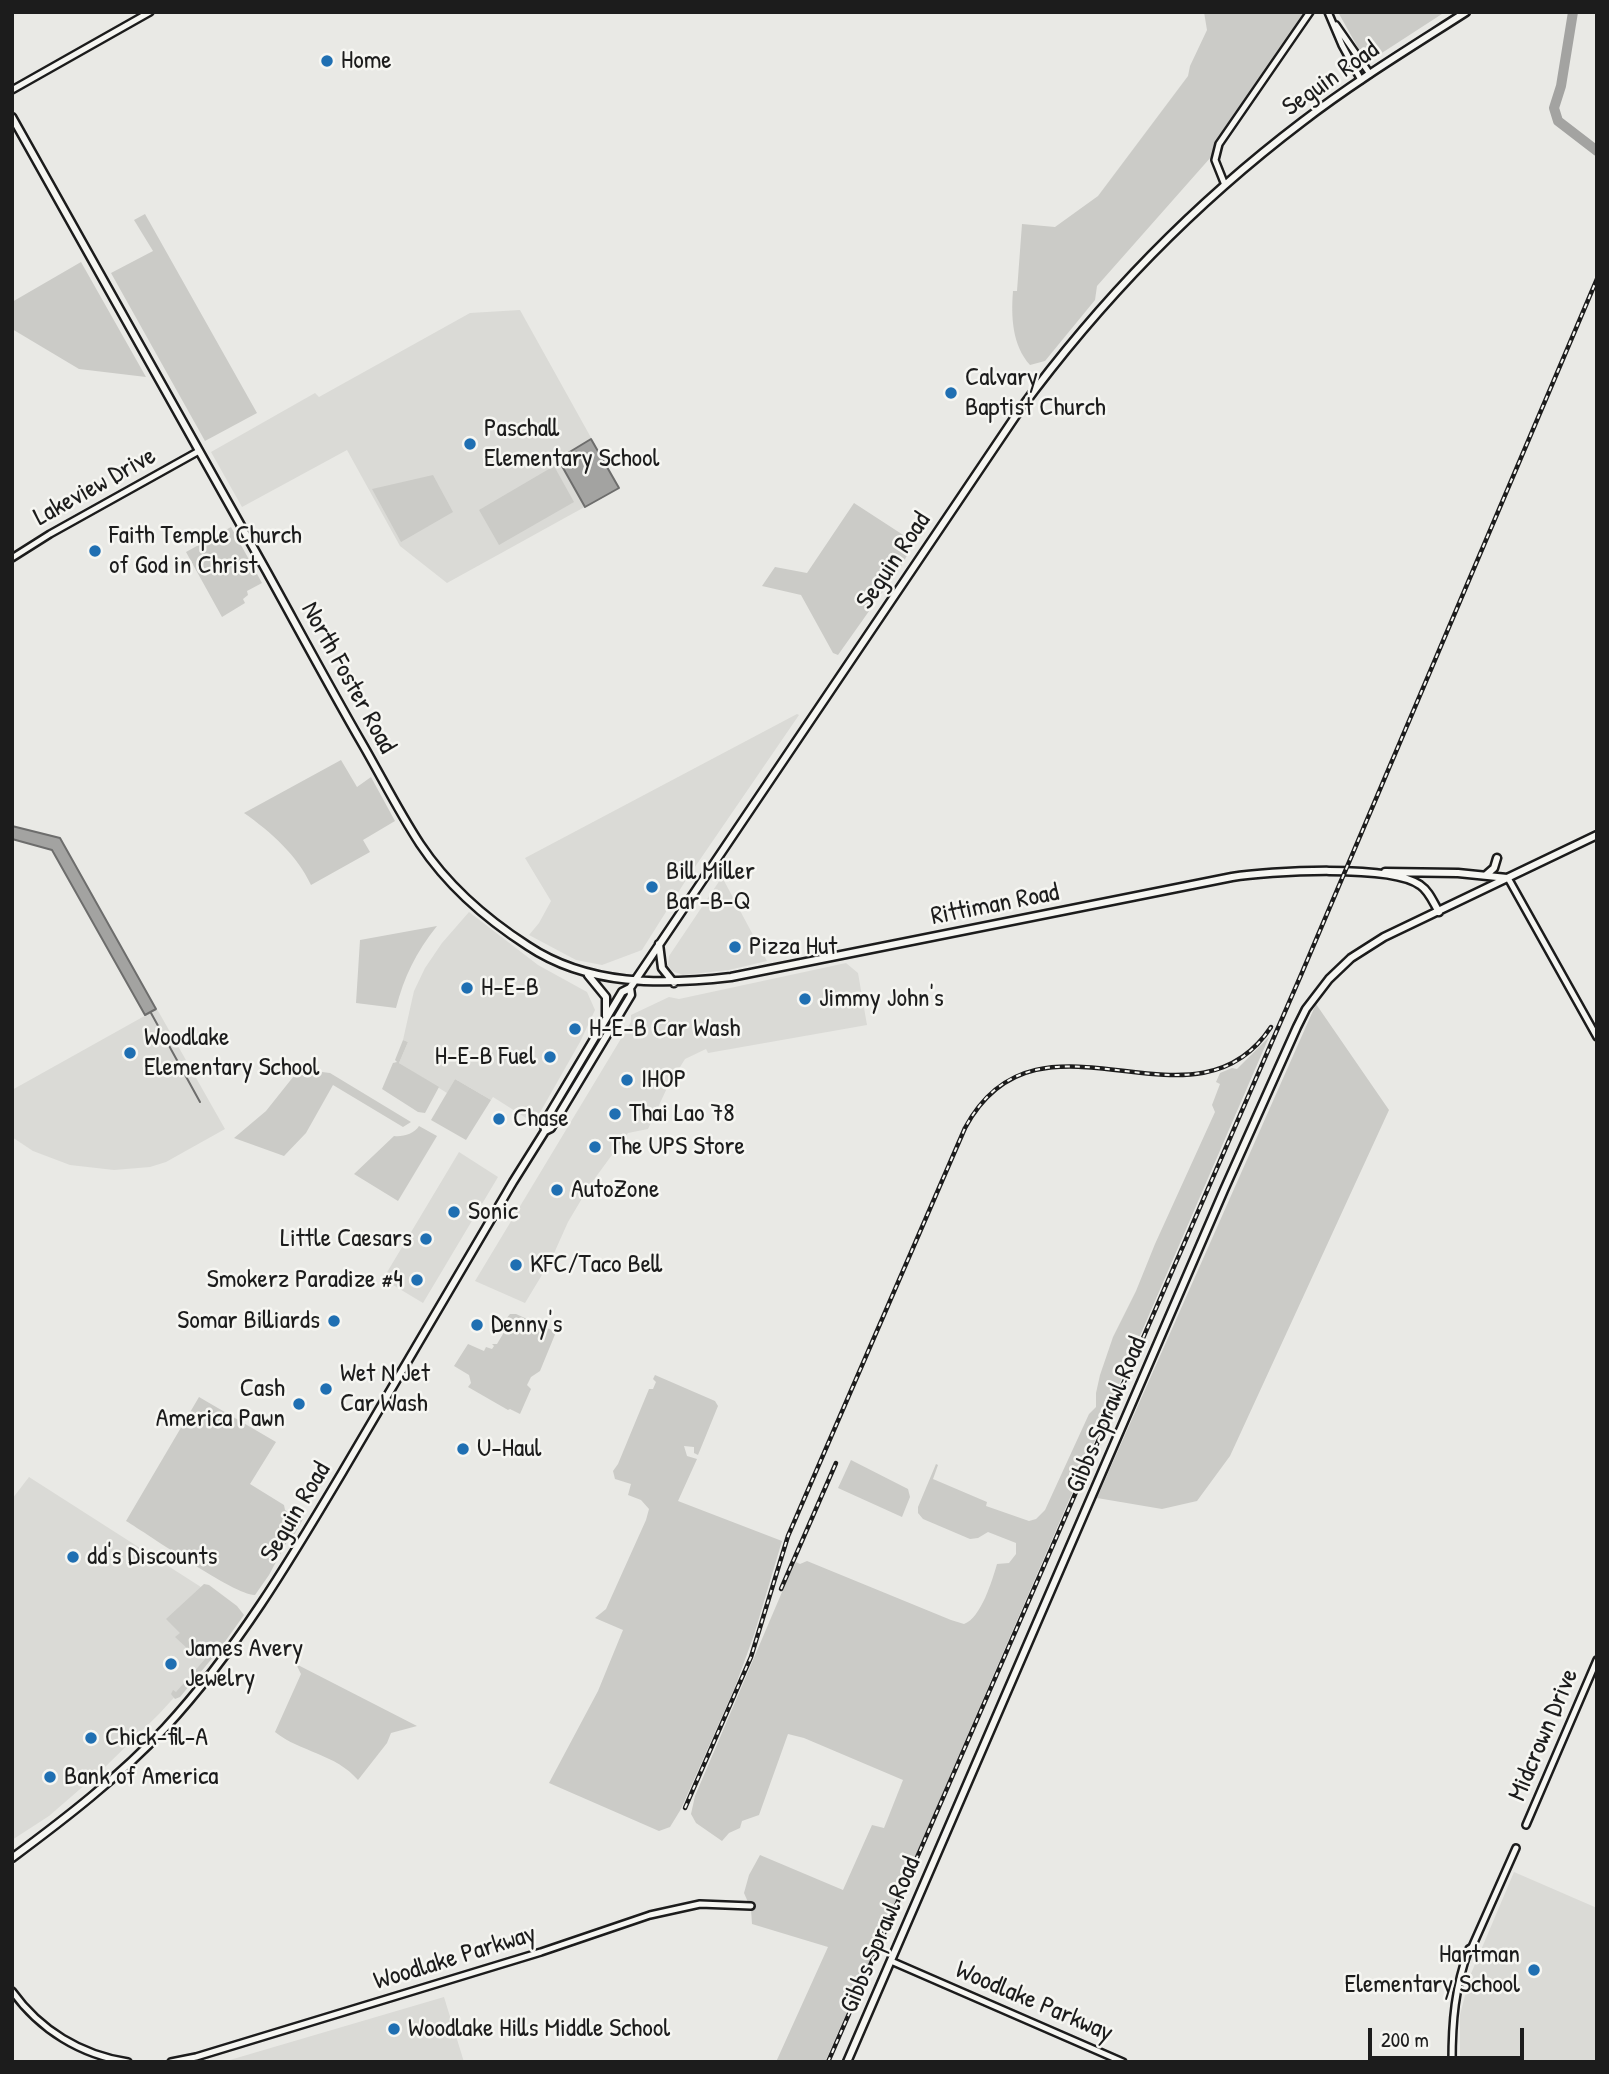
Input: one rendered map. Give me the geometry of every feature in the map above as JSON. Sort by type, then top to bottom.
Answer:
[{"type":"main road","name":"Seguin Road","points":[[12,1858],[90,1799],[142,1752],[230,1650],[303,1538],[545,1130],[544,1123],[622,992],[630,988],[635,981],[1032,393],[1128,278],[1225,185],[1291,131],[1361,80],[1465,12]]},
{"type":"main road","name":"North Foster Road","points":[[12,117],[422,846],[468,901],[502,928],[551,960],[586,974],[635,981]]},
{"type":"main road","points":[[1508,878],[1597,835]]},
{"type":"main road","points":[[1486,875],[1494,868],[1497,858]]},
{"type":"main road","name":"Rittiman Road","points":[[635,981],[674,983],[731,977],[1208,881],[1283,870],[1416,872],[1508,878]]},
{"type":"main road","name":"Rittiman Road","points":[[1362,873],[1414,881],[1427,892],[1439,912]]},
{"type":"main road","name":"Gibbs Sprawl Road","points":[[847,2062],[1301,1018],[1318,991],[1351,958],[1384,937],[1508,878]]},
{"type":"main road","points":[[659,944],[662,968],[674,983]]},
{"type":"main road","points":[[586,974],[607,998],[606,1018]]},
{"type":"main road","name":"Seguin Road","points":[[545,1130],[551,1128],[631,995],[630,988]]},
{"type":"street","points":[[12,90],[150,12]]},
{"type":"street","name":"Seguin Road","points":[[1225,185],[1215,160],[1219,145],[1310,12]]},
{"type":"street","points":[[1328,12],[1361,80]]},
{"type":"street","points":[[1332,20],[1349,40],[1370,74]]},
{"type":"street","name":"Lakeview Drive","points":[[12,558],[199,451]]},
{"type":"street","points":[[1508,878],[1597,1037]]},
{"type":"street","name":"Midcrown Drive","points":[[1526,1825],[1597,1660]]},
{"type":"street","points":[[1452,2062],[1453,2014],[1464,1963],[1516,1848]]},
{"type":"street","name":"Woodlake Parkway","points":[[171,2062],[196,2057],[541,1952],[650,1915],[700,1905],[751,1906]]},
{"type":"street","name":"Woodlake Parkway","points":[[891,1961],[1123,2062]]},
{"type":"street","points":[[12,1992],[30,2013],[65,2040],[92,2053],[128,2062]]},
{"type":"shaded area","points":[[1204,12],[1306,12],[1211,157],[1097,286],[1095,300],[1045,361],[1030,365],[1019,349],[1012,310],[1013,291],[1017,291],[1022,224],[1055,227],[1098,196],[1188,76],[1207,30]]},
{"type":"shaded area","points":[[1338,12],[1445,12],[1371,60],[1362,55]]},
{"type":"shaded area","points":[[145,214],[257,413],[205,441],[111,273],[153,251],[134,220]]},
{"type":"shaded area","points":[[81,262],[146,377],[79,369],[12,329],[12,302]]},
{"type":"shaded area","name":"Paschall Elementary School","points":[[520,310],[619,488],[447,583],[400,546],[347,450],[242,507],[211,452],[315,393],[319,397],[470,313]]},
{"type":"shaded area","points":[[591,439],[619,488],[585,507],[558,459]]},
{"type":"shaded area","points":[[554,466],[574,502],[499,545],[479,510]]},
{"type":"shaded area","points":[[433,475],[453,512],[401,542],[372,489]]},
{"type":"shaded area","points":[[854,503],[914,542],[903,563],[838,655],[833,653],[801,595],[762,586],[775,567],[807,573]]},
{"type":"shaded area","points":[[231,527],[262,583],[247,591],[248,595],[243,599],[245,603],[222,617],[186,552]]},
{"type":"shaded area","points":[[799,715],[686,880],[642,950],[602,965],[576,960],[529,935],[551,901],[525,858]]},
{"type":"shaded area","points":[[341,760],[357,787],[371,777],[395,821],[363,840],[370,852],[311,885],[282,845],[244,813]]},
{"type":"shaded area","points":[[12,826],[60,838],[156,1009],[145,1015],[52,850],[12,839]]},
{"type":"shaded area","points":[[722,877],[767,961],[729,970],[683,975],[672,971],[668,965],[669,956]]},
{"type":"shaded area","points":[[469,912],[538,965],[587,992],[595,1010],[534,1123],[493,1097],[491,1100],[455,1079],[447,1093],[399,1063],[408,1042],[403,1040],[414,991],[442,943]]},
{"type":"shaded area","points":[[437,926],[412,965],[396,1008],[356,1003],[360,940]]},
{"type":"shaded area","points":[[846,963],[858,973],[867,1025],[708,1053],[706,1049],[685,1059],[667,1088],[648,1129],[628,1133],[590,1185],[525,1303],[475,1281],[631,1022],[631,1015],[669,997],[679,999]]},
{"type":"shaded area","points":[[1316,1004],[1389,1110],[1230,1456],[1197,1501],[1162,1509],[1097,1498]]},
{"type":"shaded area","name":"Woodlake Elementary School","points":[[157,1009],[225,1129],[166,1162],[150,1167],[114,1170],[70,1165],[33,1151],[12,1137],[12,1090]]},
{"type":"shaded area","points":[[1269,1037],[825,2062],[776,2062],[828,1947],[752,1924],[751,1909],[744,1893],[749,1875],[760,1855],[843,1890],[872,1825],[884,1828],[903,1780],[804,1738],[788,1734],[759,1815],[742,1821],[740,1828],[729,1833],[722,1841],[696,1823],[691,1814],[695,1796],[788,1578],[796,1562],[800,1564],[807,1561],[951,1620],[964,1624],[976,1614],[985,1598],[997,1564],[1009,1563],[1016,1554],[1016,1543],[988,1532],[970,1539],[923,1519],[918,1513],[918,1507],[936,1464],[938,1465],[933,1479],[987,1502],[986,1506],[1029,1521],[1036,1519],[1045,1510],[1089,1414],[1096,1407],[1100,1375],[1113,1337],[1215,1112],[1212,1105],[1220,1084],[1216,1082],[1220,1073],[1232,1068],[1237,1069]]},
{"type":"shaded area","points":[[403,1040],[408,1042],[399,1063],[439,1087],[425,1113],[418,1112],[382,1089],[393,1063],[397,1062],[395,1060]]},
{"type":"shaded area","points":[[305,1062],[322,1072],[330,1073],[411,1122],[403,1127],[333,1085],[306,1133],[284,1156],[234,1138],[266,1111]]},
{"type":"shaded area","points":[[455,1079],[491,1100],[466,1140],[431,1120]]},
{"type":"shaded area","points":[[419,1126],[437,1136],[398,1201],[354,1174],[394,1136],[408,1134]]},
{"type":"shaded area","points":[[459,1152],[498,1177],[423,1303],[383,1279]]},
{"type":"shaded area","points":[[510,1314],[516,1314],[556,1332],[540,1371],[531,1377],[527,1385],[531,1389],[520,1414],[468,1387],[471,1383],[469,1375],[454,1366],[468,1344],[484,1351],[486,1347],[492,1349],[492,1344],[497,1344],[510,1322],[506,1319]]},
{"type":"shaded area","points":[[655,1375],[715,1401],[718,1406],[698,1455],[694,1453],[694,1447],[684,1446],[687,1456],[697,1459],[678,1501],[782,1541],[754,1635],[735,1687],[681,1809],[670,1827],[659,1831],[549,1783],[598,1691],[623,1630],[595,1618],[606,1609],[649,1509],[641,1500],[628,1495],[631,1484],[615,1479],[613,1471],[649,1389],[653,1389]]},
{"type":"shaded area","points":[[199,1397],[276,1442],[250,1484],[284,1505],[285,1510],[291,1514],[294,1511],[303,1516],[293,1537],[290,1536],[255,1595],[230,1586],[126,1521]]},
{"type":"shaded area","points":[[851,1460],[908,1489],[910,1497],[902,1517],[838,1488]]},
{"type":"shaded area","points":[[29,1477],[240,1612],[193,1677],[159,1714],[102,1770],[49,1816],[12,1840],[12,1499]]},
{"type":"shaded area","points":[[204,1584],[237,1606],[244,1615],[219,1650],[180,1697],[175,1699],[171,1694],[173,1690],[176,1692],[206,1658],[197,1650],[192,1656],[188,1653],[189,1650],[175,1637],[180,1633],[166,1619]]},
{"type":"shaded area","points":[[296,1664],[417,1726],[391,1733],[387,1743],[358,1780],[339,1764],[275,1732],[301,1674]]},
{"type":"shaded area","name":"Hartman Elementary School","points":[[1514,1872],[1597,1908],[1597,2062],[1460,2062],[1460,2015],[1470,1976]]},
{"type":"shaded area","name":"Woodlake Hills Middle School","points":[[444,1997],[464,2062],[223,2062]]},
{"type":"waterway","points":[[1573,12],[1561,86],[1554,108],[1558,121],[1597,151]]},
{"type":"waterway","points":[[151,1013],[200,1102]]},
{"type":"railway","points":[[828,2062],[1301,975],[1597,279]]},
{"type":"railway","points":[[685,1808],[751,1657],[788,1536],[965,1128],[996,1089],[1033,1071],[1074,1067],[1159,1074],[1201,1073],[1238,1060],[1271,1027]]},
{"type":"railway","points":[[781,1589],[836,1463]]},
{"type":"place","name":"Home","points":[[327,61]]},
{"type":"place","name":"Calvary Baptist Church","points":[[951,393]]},
{"type":"place","name":"Paschall Elementary School","points":[[470,444]]},
{"type":"place","name":"Faith Temple Church of God in Christ","points":[[95,551]]},
{"type":"place","name":"Bill Miller Bar-B-Q","points":[[652,887]]},
{"type":"place","name":"Pizza Hut","points":[[735,947]]},
{"type":"place","name":"H-E-B","points":[[467,988]]},
{"type":"place","name":"Jimmy John's","points":[[805,999]]},
{"type":"place","name":"H-E-B Car Wash","points":[[575,1029]]},
{"type":"place","name":"Woodlake Elementary School","points":[[130,1053]]},
{"type":"place","name":"H-E-B Fuel","points":[[550,1057]]},
{"type":"place","name":"IHOP","points":[[627,1080]]},
{"type":"place","name":"Thai Lao 78","points":[[615,1114]]},
{"type":"place","name":"Chase","points":[[499,1119]]},
{"type":"place","name":"The UPS Store","points":[[595,1147]]},
{"type":"place","name":"AutoZone","points":[[557,1190]]},
{"type":"place","name":"Sonic","points":[[454,1212]]},
{"type":"place","name":"Little Caesars","points":[[426,1239]]},
{"type":"place","name":"KFC/Taco Bell","points":[[516,1265]]},
{"type":"place","name":"Smokerz Paradize #4","points":[[417,1280]]},
{"type":"place","name":"Somar Billiards","points":[[334,1321]]},
{"type":"place","name":"Denny's","points":[[477,1325]]},
{"type":"place","name":"Wet N Jet Car Wash","points":[[326,1389]]},
{"type":"place","name":"Cash America Pawn","points":[[299,1404]]},
{"type":"place","name":"U-Haul","points":[[463,1449]]},
{"type":"place","name":"dd's Discounts","points":[[73,1557]]},
{"type":"place","name":"James Avery Jewelry","points":[[171,1664]]},
{"type":"place","name":"Chick-fil-A","points":[[91,1738]]},
{"type":"place","name":"Bank of America","points":[[50,1777]]},
{"type":"place","name":"Hartman Elementary School","points":[[1534,1970]]},
{"type":"place","name":"Woodlake Hills Middle School","points":[[394,2029]]}]
